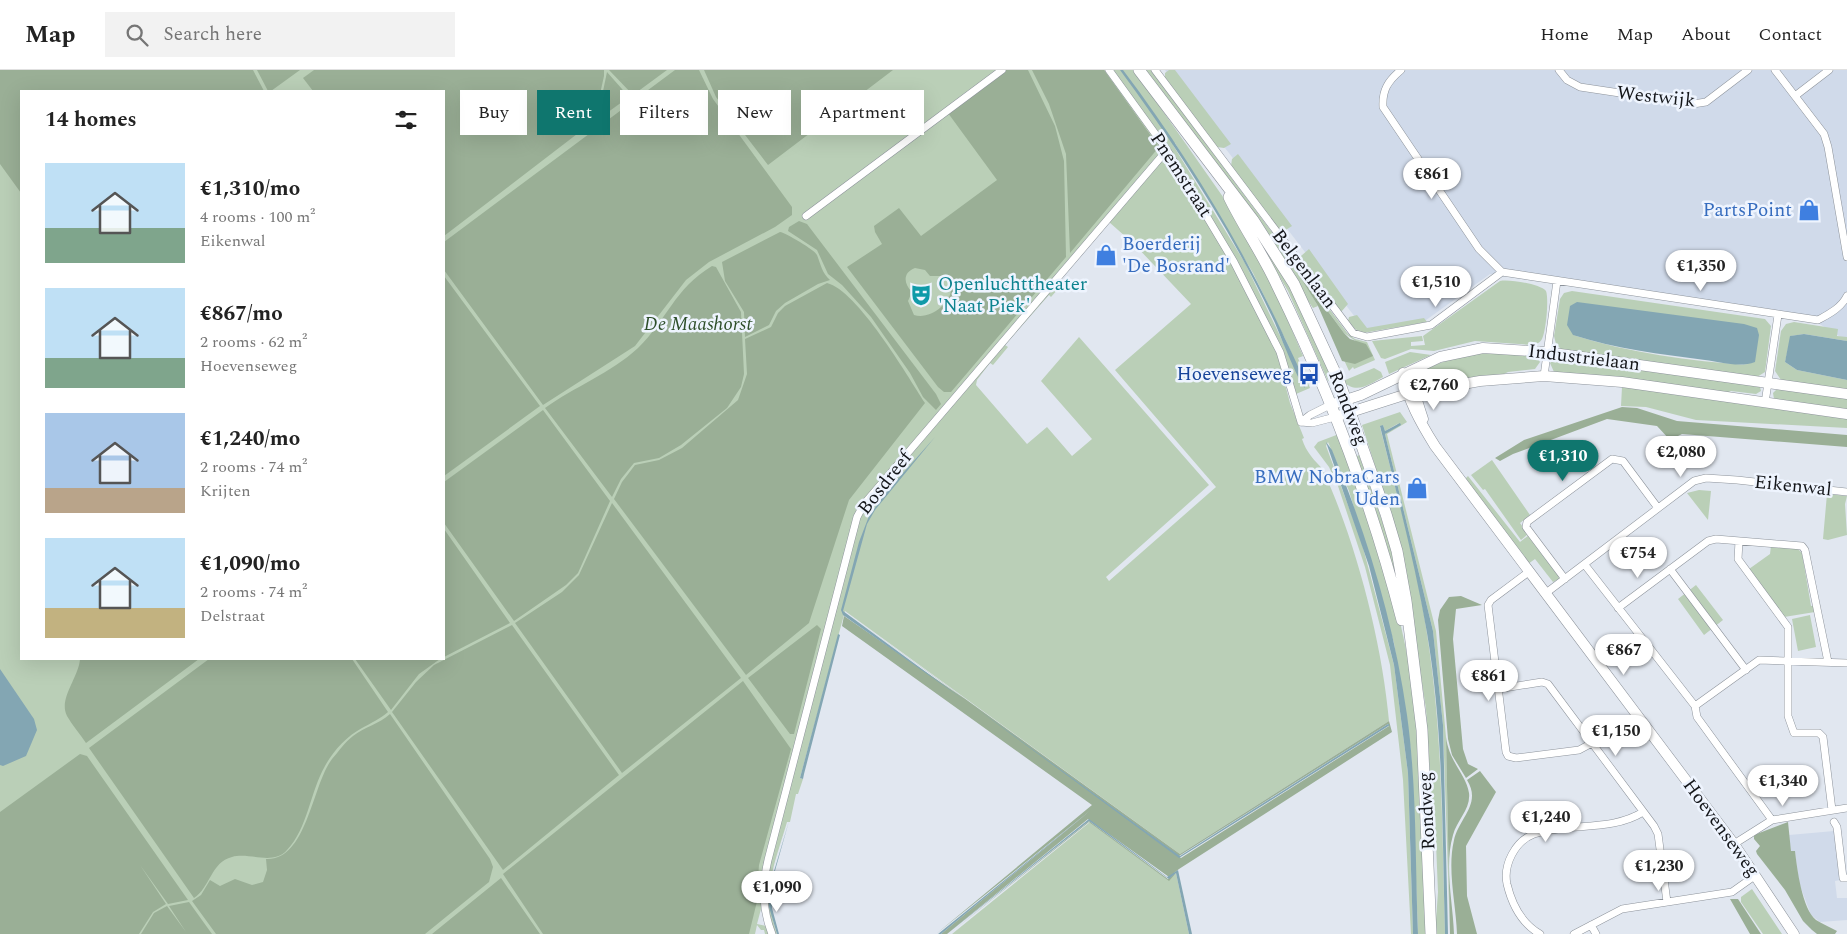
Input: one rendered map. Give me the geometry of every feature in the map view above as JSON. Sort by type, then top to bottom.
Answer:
[{"type":"main road","name":"Rondweg","points":[[1139,70],[1253,220],[1294,284],[1346,400],[1397,551],[1424,750],[1431,934]]},
{"type":"main road","name":"Rondweg","points":[[1222,181],[1277,284],[1335,417],[1381,544],[1413,660]]},
{"type":"main road","name":"Industrielaan","points":[[1330,405],[1346,400],[1403,373],[1458,352],[1484,348],[1546,352],[1847,394]]},
{"type":"main road","name":"Hoevenseweg","points":[[1403,373],[1420,423],[1429,437],[1734,844],[1794,934]]},
{"type":"main road","name":"Industrielaan","points":[[1335,417],[1411,393],[1480,381],[1544,376],[1622,382],[1847,414]]},
{"type":"street","points":[[806,216],[1002,70]]},
{"type":"street","name":"Pnemstraat","points":[[1109,70],[1167,150],[1234,262],[1280,352],[1301,422]]},
{"type":"street","name":"Belgenlaan","points":[[1155,70],[1353,333],[1367,337],[1431,325],[1502,272]]},
{"type":"street","points":[[1401,70],[1385,88],[1382,95],[1383,107],[1479,249],[1502,272],[1818,320],[1831,313],[1844,302],[1847,296]]},
{"type":"street","name":"Westwijk","points":[[1559,70],[1567,80],[1580,87],[1693,104],[1706,102],[1748,70]]},
{"type":"street","points":[[1775,70],[1824,134],[1828,146],[1847,258]]},
{"type":"street","points":[[1796,96],[1829,70]]},
{"type":"street","name":"Bosdreef","points":[[772,934],[763,899],[763,883],[857,517],[864,504],[1167,150]]},
{"type":"street","points":[[1544,376],[1557,281]]},
{"type":"street","points":[[1765,403],[1778,315]]},
{"type":"street","points":[[1301,422],[1330,405]]},
{"type":"street","points":[[1301,422],[1312,423],[1335,417]]},
{"type":"street","points":[[1565,579],[1526,527],[1528,522],[1612,459],[1617,458],[1623,461],[1658,508]]},
{"type":"street","name":"Eikenwal","points":[[1546,593],[1694,481],[1706,478],[1847,492]]},
{"type":"street","points":[[1618,608],[1708,541],[1716,539],[1802,546],[1805,550],[1828,662]]},
{"type":"street","points":[[1739,541],[1738,559],[1788,627],[1788,716],[1794,733],[1819,733],[1823,737],[1832,810]]},
{"type":"street","points":[[1585,565],[1695,706],[1697,717],[1772,820]]},
{"type":"street","points":[[1670,569],[1746,670]]},
{"type":"street","points":[[1530,571],[1490,600],[1488,605],[1506,752],[1511,757],[1579,750],[1592,743]]},
{"type":"street","points":[[1695,706],[1759,660],[1788,663],[1847,663]]},
{"type":"street","points":[[1498,689],[1542,682],[1548,684],[1658,834],[1667,902]]},
{"type":"street","points":[[1734,844],[1772,820],[1847,808]]},
{"type":"street","points":[[1540,934],[1529,928],[1521,918],[1509,894],[1507,867],[1517,847],[1534,834],[1624,821],[1643,812]]},
{"type":"street","points":[[1834,822],[1837,827],[1843,878],[1847,878]]},
{"type":"street","points":[[1574,934],[1622,909],[1732,892],[1756,875]]},
{"type":"street","points":[[1591,925],[1596,934]]},
{"type":"shaded area","points":[[1120,70],[1123,70],[1168,132],[1229,230],[1282,332],[1299,368],[1305,388],[1259,290],[1223,224],[1184,161]]},
{"type":"shaded area","points":[[1165,70],[1847,70],[1847,341],[1818,323],[1490,274],[1422,323],[1365,330]]},
{"type":"shaded area","points":[[1577,302],[1744,324],[1757,328],[1759,335],[1755,362],[1749,364],[1730,364],[1655,353],[1605,344],[1573,335],[1567,325],[1570,306]]},
{"type":"shaded area","points":[[1804,334],[1847,341],[1847,380],[1797,370],[1785,362],[1790,336]]},
{"type":"shaded area","points":[[1400,423],[1401,425],[1385,434],[1433,631],[1443,725],[1448,934],[1445,934],[1441,783],[1433,670],[1417,581],[1380,426],[1383,425],[1385,431]]},
{"type":"shaded area","points":[[935,437],[875,510],[867,524],[843,611],[964,700],[843,615],[841,610],[859,542],[869,516],[888,490]]},
{"type":"shaded area","points":[[1326,442],[1332,450],[1357,514],[1378,580],[1395,647],[1407,715],[1413,769],[1418,934],[1413,934],[1408,773],[1394,665],[1369,566]]},
{"type":"shaded area","points":[[838,634],[840,635],[803,779],[800,778]]},
{"type":"shaded area","points":[[0,669],[34,719],[37,730],[26,756],[3,766],[0,765]]},
{"type":"shaded area","points":[[973,706],[1180,856],[1388,724],[1390,725],[1179,858]]},
{"type":"shaded area","points":[[1091,810],[941,934],[938,934]]},
{"type":"shaded area","points":[[1089,819],[1167,877],[1178,870],[1192,934],[1189,934],[1176,873],[1169,879],[1089,821],[947,934]]},
{"type":"shaded area","points":[[789,821],[771,885],[772,908],[779,934],[777,934],[769,907],[769,888]]},
{"type":"shaded area","points":[[1834,831],[1840,880],[1835,881],[1837,898],[1847,898],[1847,920],[1820,922],[1811,915],[1799,883],[1795,852],[1791,852],[1789,835]]},
{"type":"green space","name":"De Maashorst","points":[[0,70],[1134,70],[1235,214],[1266,269],[1303,356],[1298,358],[1310,388],[1296,394],[1291,375],[1224,239],[1169,150],[1058,281],[1065,281],[1051,297],[1049,295],[1005,345],[1008,347],[993,365],[990,363],[977,380],[976,385],[1027,444],[1047,427],[1072,456],[1092,439],[1041,381],[1079,337],[1209,485],[1106,577],[1109,581],[1216,487],[1115,370],[1191,304],[1135,245],[1109,222],[1160,162],[1171,163],[1237,273],[1277,353],[1290,403],[1304,438],[1302,439],[1312,458],[1323,470],[1335,498],[1357,560],[1374,626],[1386,690],[1389,721],[1180,854],[845,611],[800,778],[803,779],[798,794],[796,794],[790,822],[787,822],[774,865],[770,903],[777,934],[774,934],[765,894],[757,924],[766,926],[769,934],[765,934],[764,930],[761,930],[757,925],[755,934],[0,934]],"holes":[[[1175,143],[1253,273],[1289,347],[1305,388],[1245,263],[1173,145]]]},
{"type":"green space","points":[[0,70],[253,70],[263,90],[20,90],[20,192],[0,164]]},
{"type":"green space","points":[[257,70],[300,70],[272,90],[267,90]]},
{"type":"green space","points":[[314,70],[604,70],[601,90],[537,90],[537,135],[576,135],[445,235],[445,90],[312,90],[303,78]]},
{"type":"green space","points":[[609,70],[667,70],[640,90],[628,90]]},
{"type":"green space","points":[[675,70],[699,70],[718,106],[718,135],[739,135],[792,207],[792,215],[775,227],[709,262],[686,280],[635,346],[543,405],[445,271],[445,241],[588,135],[610,135],[610,118],[620,111],[620,135],[708,135],[708,90],[648,90]]},
{"type":"green space","points":[[704,70],[893,70],[867,90],[801,90],[801,135],[807,135],[768,165],[745,135],[791,135],[791,90],[718,90],[718,100]]},
{"type":"green space","points":[[1006,70],[1028,70],[1055,126],[1064,161],[1066,257],[951,392],[944,392],[938,387],[847,267],[882,244],[875,232],[874,226],[899,208],[921,236],[997,180],[948,113]],"holes":[[[915,268],[925,270],[930,276],[942,276],[949,282],[950,296],[939,309],[931,314],[914,315],[908,301],[912,292],[907,286],[906,276]]]},
{"type":"green space","points":[[1032,70],[1104,70],[1159,147],[1070,253],[1066,154],[1049,104]]},
{"type":"green space","points":[[1145,70],[1151,70],[1348,334],[1355,339],[1367,342],[1375,360],[1354,369],[1353,367],[1349,371],[1344,360],[1357,342],[1344,333],[1288,257],[1318,306],[1313,308]]},
{"type":"green space","points":[[1169,70],[1175,70],[1231,144],[1224,148],[1217,147],[1165,78],[1165,73]]},
{"type":"green space","points":[[607,72],[623,90],[620,90],[620,103],[610,111],[610,90],[603,90]]},
{"type":"green space","points":[[1238,154],[1292,226],[1281,233],[1231,166],[1232,159]]},
{"type":"green space","points":[[1230,193],[1294,289],[1334,378],[1328,381],[1288,291]]},
{"type":"green space","points":[[799,221],[807,224],[936,394],[941,404],[936,410],[923,397],[910,373],[871,317],[842,285],[828,274],[817,250],[788,231],[789,227]]},
{"type":"green space","points":[[780,232],[811,249],[817,255],[823,272],[830,280],[818,284],[785,303],[776,311],[769,325],[745,337],[744,312],[725,281],[722,262]]},
{"type":"green space","points":[[1309,249],[1348,304],[1341,312],[1301,259],[1301,256]]},
{"type":"green space","points":[[1287,256],[1344,333],[1350,339],[1366,344],[1373,356],[1355,364],[1342,361],[1318,306]]},
{"type":"green space","points":[[712,266],[716,267],[741,312],[744,374],[741,387],[727,408],[681,445],[659,458],[634,463],[621,479],[612,497],[545,408],[616,365],[638,348],[688,285]]},
{"type":"green space","points":[[445,277],[540,406],[445,475]]},
{"type":"green space","points":[[1500,281],[1538,286],[1546,291],[1546,322],[1542,339],[1539,342],[1532,345],[1475,341],[1434,351],[1411,349],[1385,359],[1381,358],[1372,341],[1422,336],[1423,341],[1411,342],[1411,346],[1425,345],[1423,336]]},
{"type":"green space","points":[[827,283],[839,289],[852,301],[881,335],[925,403],[849,500],[809,623],[746,675],[614,499],[622,482],[635,465],[659,460],[682,448],[738,400],[747,374],[745,339],[771,327],[778,313],[785,306]]},
{"type":"green space","points":[[1572,291],[1765,319],[1771,326],[1765,372],[1757,377],[1561,349],[1556,344],[1554,336],[1560,299],[1564,293]],"holes":[[[1573,335],[1748,365],[1660,355],[1616,347]]]},
{"type":"green space","points":[[1357,315],[1367,328],[1424,318],[1427,322],[1363,333],[1355,329],[1348,321],[1349,317]]},
{"type":"green space","points":[[1794,322],[1838,329],[1837,336],[1847,337],[1847,341],[1804,334],[1791,336],[1785,362],[1797,370],[1847,380],[1847,390],[1781,380],[1775,371],[1781,331],[1786,324]]},
{"type":"green space","points":[[1410,352],[1431,355],[1389,374],[1385,362]]},
{"type":"green space","points":[[1482,353],[1536,355],[1540,362],[1535,369],[1508,372],[1500,376],[1421,387],[1415,382],[1415,375],[1431,367],[1455,358]]},
{"type":"green space","points":[[1556,357],[1760,387],[1761,391],[1756,394],[1731,391],[1724,394],[1554,372],[1550,363]]},
{"type":"green space","points":[[1374,368],[1381,372],[1383,377],[1368,385],[1358,388],[1348,385],[1343,381]]},
{"type":"green space","points":[[1622,387],[1847,419],[1847,428],[1696,420],[1646,407],[1621,406]]},
{"type":"green space","points":[[1777,389],[1847,397],[1847,411],[1774,399],[1773,393]]},
{"type":"green space","points":[[1622,407],[1637,408],[1677,421],[1847,435],[1847,447],[1682,434],[1670,440],[1657,426],[1607,419],[1513,454],[1500,461],[1495,458],[1524,440]]},
{"type":"green space","points":[[543,410],[610,501],[578,573],[566,585],[514,621],[445,524],[445,481]]},
{"type":"green space","points":[[1400,412],[1407,422],[1387,434],[1436,631],[1446,737],[1450,934],[1443,725],[1433,631],[1385,434],[1399,423],[1385,431],[1383,425],[1380,427],[1418,582],[1432,671],[1441,784],[1445,934],[1435,934],[1438,892],[1426,709],[1401,547],[1362,425]]},
{"type":"green space","points":[[1339,434],[1388,577],[1409,666],[1420,766],[1427,934],[1418,934],[1411,751],[1394,643],[1349,491],[1328,442],[1326,446],[1361,540],[1394,665],[1408,773],[1413,934],[1411,934],[1403,780],[1390,665],[1365,567],[1338,486],[1329,467],[1314,447],[1318,442]]},
{"type":"green space","points":[[1359,455],[1394,555],[1404,604],[1353,458]]},
{"type":"green space","points":[[1492,460],[1530,515],[1520,523],[1528,534],[1521,540],[1485,489],[1483,490],[1471,475]]},
{"type":"green space","points":[[1468,476],[1520,542],[1529,535],[1558,574],[1559,579],[1553,582],[1535,559],[1528,564],[1465,479]]},
{"type":"green space","points":[[1699,490],[1711,491],[1708,520],[1687,493]]},
{"type":"green space","points":[[1827,494],[1847,496],[1845,504],[1847,535],[1828,540],[1823,539]]},
{"type":"green space","points":[[612,503],[741,678],[622,773],[515,623],[562,592],[579,575]]},
{"type":"green space","points":[[445,530],[510,623],[445,656]]},
{"type":"green space","points":[[1771,546],[1797,548],[1802,553],[1811,606],[1813,606],[1815,612],[1784,617],[1749,569],[1770,554]]},
{"type":"green space","points":[[1696,585],[1723,620],[1704,635],[1678,599]]},
{"type":"green space","points":[[1461,596],[1482,605],[1456,609],[1453,639],[1463,749],[1468,764],[1478,769],[1466,778],[1452,755],[1448,739],[1438,620],[1440,610],[1449,597]]},
{"type":"green space","points":[[845,612],[1180,854],[1389,721],[1392,732],[1169,877],[1088,819],[947,934],[941,934],[1091,810],[936,934],[1092,805],[842,626],[844,616],[965,699]],"holes":[[[1388,724],[1389,726],[1181,858],[1051,763],[1179,856]]]},
{"type":"green space","points":[[1810,615],[1816,647],[1798,651],[1792,619]]},
{"type":"green space","points":[[512,625],[619,775],[503,870],[392,712],[416,682],[434,665]]},
{"type":"green space","points":[[817,625],[821,629],[794,734],[790,734],[748,678]]},
{"type":"green space","points":[[80,660],[198,660],[86,743],[67,716],[65,709],[67,695]]},
{"type":"green space","points":[[208,660],[353,660],[388,712],[351,735],[332,755],[320,776],[300,831],[287,850],[275,857],[239,856],[225,860],[219,864],[204,888],[194,898],[89,748]]},
{"type":"green space","points":[[356,660],[439,660],[419,674],[391,710]]},
{"type":"green space","points":[[743,681],[791,749],[759,865],[758,878],[761,885],[749,934],[543,934],[503,874]]},
{"type":"green space","points":[[390,714],[490,859],[493,867],[489,882],[425,934],[216,934],[192,901],[201,895],[210,880],[220,886],[235,879],[252,885],[263,882],[267,870],[266,859],[280,856],[291,848],[300,835],[325,771],[332,759],[353,736]]},
{"type":"green space","points":[[1446,737],[1450,754],[1465,780],[1469,793],[1468,804],[1455,830],[1450,847],[1449,872],[1454,934],[1450,934]]},
{"type":"green space","points":[[80,754],[87,756],[188,900],[168,904],[140,865],[166,904],[153,912],[139,934],[0,934],[0,812]]},
{"type":"green space","points":[[1480,771],[1496,792],[1466,846],[1467,896],[1477,934],[1457,934],[1451,863],[1452,851],[1457,832],[1471,804],[1471,789],[1467,780]]},
{"type":"green space","points":[[1089,821],[1168,879],[1176,873],[1169,881],[1089,822],[949,934]]},
{"type":"green space","points":[[1090,822],[1168,880],[1176,873],[1189,934],[952,934]]},
{"type":"green space","points":[[1788,822],[1791,851],[1795,851],[1801,888],[1807,907],[1816,920],[1837,931],[1835,934],[1817,934],[1803,921],[1785,890],[1757,854],[1756,851],[1760,846],[1754,839],[1754,835]]},
{"type":"green space","points":[[501,878],[540,934],[432,934]]},
{"type":"green space","points":[[1752,889],[1782,934],[1763,934],[1741,902],[1741,897]]},
{"type":"green space","points":[[1730,899],[1738,899],[1761,934],[1750,934]]},
{"type":"green space","points":[[189,902],[212,934],[141,934],[154,913],[167,906],[186,932],[169,906]]},
{"type":"place","name":"PartsPoint","points":[[1809,210]]},
{"type":"place","name":"Boerderij 'De Bosrand'","points":[[1106,255]]},
{"type":"place","name":"Openluchttheater 'Naat Piek'","points":[[921,295]]},
{"type":"place","name":"Hoevenseweg","points":[[1309,374]]},
{"type":"place","name":"BMW NobraCars Uden","points":[[1417,488]]}]
